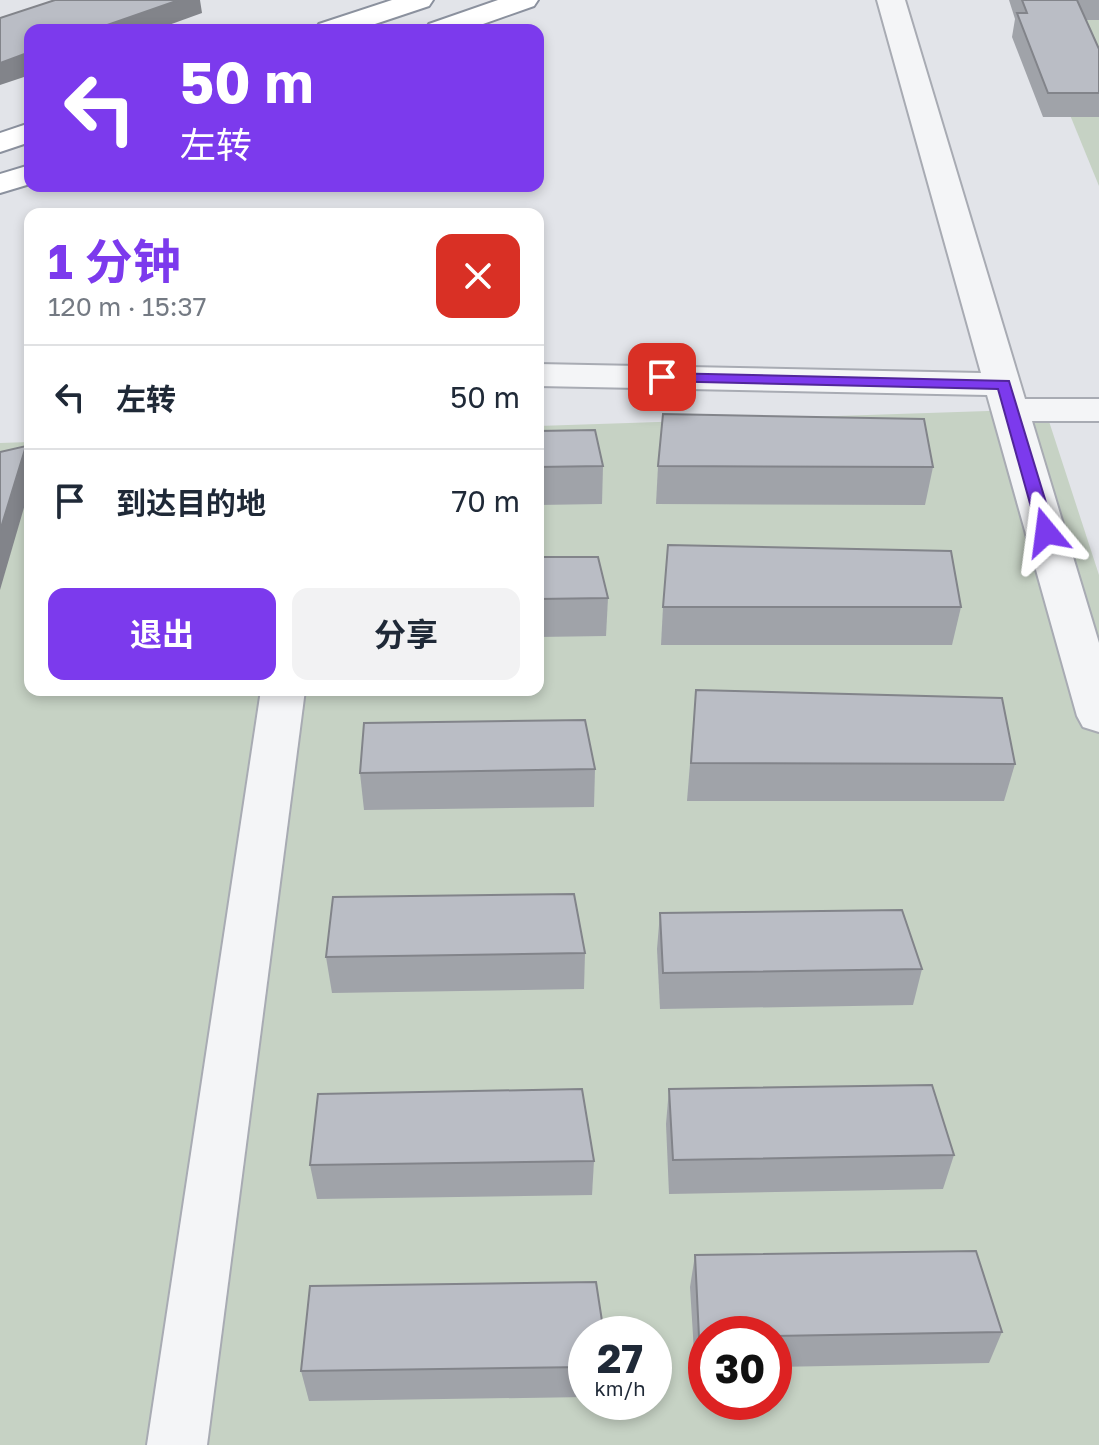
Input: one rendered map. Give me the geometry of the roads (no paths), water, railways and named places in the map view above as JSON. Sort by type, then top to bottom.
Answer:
[{"type":"highway","points":[[456,24],[524,0]]},
{"type":"highway","points":[[344,24],[401,2]]},
{"type":"highway","points":[[0,143],[24,134]]},
{"type":"highway","points":[[0,184],[24,176]]},
{"type":"street","points":[[891,0],[1099,716]]},
{"type":"street","points":[[544,375],[1008,397],[1099,410]]},
{"type":"street","points":[[177,1445],[282,696]]}]
